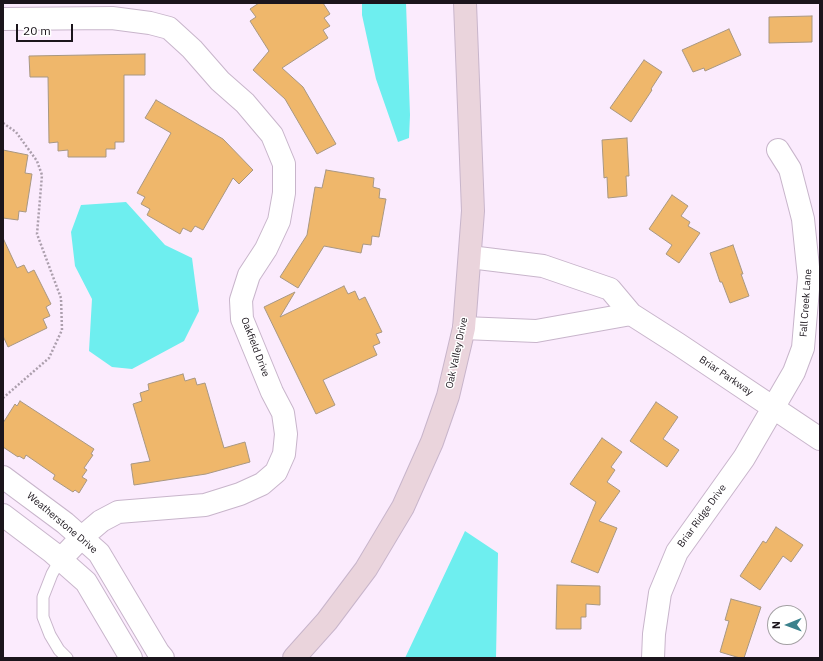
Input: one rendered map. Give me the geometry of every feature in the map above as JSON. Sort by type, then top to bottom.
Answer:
[{"type":"street","name":"Oak Valley Drive","points":[[294,658],[327,621],[366,569],[403,507],[432,442],[448,396],[464,328],[473,211],[465,3]]},
{"type":"street","name":"Oakfield Drive","points":[[3,19],[112,18],[150,23],[168,28],[192,49],[220,82],[245,103],[272,135],[284,164],[284,193],[279,221],[266,249],[249,275],[241,300],[242,319],[272,392],[283,413],[286,434],[284,454],[276,472],[262,484],[240,494],[205,504],[118,512],[101,521],[81,538],[60,560]]},
{"type":"street","name":"Fall Creek Lane","points":[[773,407],[794,372],[803,348],[809,277],[803,219],[790,169],[778,150]]},
{"type":"street","name":"Briar Parkway","points":[[470,257],[544,266],[610,289],[631,314],[820,439]]},
{"type":"street","points":[[464,328],[536,331],[631,314]]},
{"type":"street","name":"Briar Ridge Drive","points":[[653,658],[654,634],[660,593],[677,552],[744,458],[773,407]]},
{"type":"street","name":"Weatherstone Drive","points":[[3,477],[65,523],[99,553],[163,658]]},
{"type":"street","points":[[3,515],[86,582],[130,658]]},
{"type":"lane","points":[[60,560],[52,574],[43,597],[43,617],[58,650],[67,658]]},
{"type":"path","points":[[3,123],[16,132],[37,161],[42,175],[37,234],[61,298],[62,330],[49,358],[3,398]]},
{"type":"water","points":[[362,3],[406,3],[410,115],[409,138],[398,142],[376,79],[362,15]]},
{"type":"water","points":[[126,202],[165,245],[192,258],[199,311],[184,341],[132,369],[112,367],[89,351],[92,299],[75,266],[71,232],[81,205]]},
{"type":"water","points":[[465,531],[498,553],[496,658],[405,658]]},
{"type":"building","points":[[259,3],[323,3],[330,14],[324,18],[330,26],[323,30],[328,38],[282,68],[303,87],[336,144],[317,154],[285,99],[253,70],[269,51],[250,21],[256,17],[250,9]]},
{"type":"building","points":[[812,16],[812,42],[769,43],[769,17]]},
{"type":"building","points":[[729,29],[741,55],[705,71],[704,68],[693,72],[682,50]]},
{"type":"building","points":[[145,54],[145,75],[124,75],[124,142],[115,142],[115,149],[106,149],[106,157],[68,157],[68,150],[58,151],[58,142],[49,143],[48,77],[30,77],[29,56]]},
{"type":"building","points":[[644,60],[662,72],[631,122],[610,108]]},
{"type":"building","points":[[156,100],[223,139],[253,170],[239,184],[233,178],[203,230],[195,226],[191,232],[183,228],[180,234],[147,215],[150,209],[141,204],[145,197],[137,193],[171,133],[145,118]]},
{"type":"building","points":[[627,138],[629,176],[626,176],[627,196],[608,198],[607,177],[604,178],[602,140]]},
{"type":"building","points":[[3,150],[28,155],[25,173],[32,174],[26,212],[19,211],[18,220],[3,218]]},
{"type":"building","points":[[326,170],[374,178],[373,187],[380,189],[379,198],[386,199],[379,237],[372,236],[371,245],[363,244],[361,253],[324,246],[298,288],[280,277],[307,235],[315,187],[322,188]]},
{"type":"building","points":[[672,195],[688,206],[681,216],[690,222],[688,226],[700,233],[679,263],[666,254],[672,245],[649,229]]},
{"type":"building","points":[[3,238],[17,268],[24,265],[28,273],[34,270],[51,304],[46,307],[50,316],[43,319],[47,328],[8,347],[3,336]]},
{"type":"building","points":[[733,245],[749,296],[730,303],[722,282],[720,282],[710,253]]},
{"type":"building","points":[[344,286],[348,294],[355,291],[359,300],[365,297],[382,332],[376,334],[380,343],[373,346],[377,355],[323,380],[335,405],[316,414],[264,307],[295,292],[280,317]]},
{"type":"building","points":[[183,374],[185,381],[195,378],[197,385],[205,383],[224,448],[245,442],[250,462],[206,474],[134,485],[131,464],[150,461],[133,404],[142,401],[140,393],[149,390],[148,384]]},
{"type":"building","points":[[20,401],[94,449],[91,454],[93,455],[84,468],[87,470],[82,477],[87,480],[79,493],[75,490],[73,492],[53,479],[55,475],[26,455],[24,459],[19,456],[18,457],[3,447],[3,423],[15,404],[17,406]]},
{"type":"building","points":[[656,402],[678,417],[663,439],[679,450],[667,467],[630,441]]},
{"type":"building","points":[[602,438],[622,452],[611,467],[615,470],[607,482],[620,491],[599,521],[617,528],[598,573],[571,562],[596,502],[570,484]]},
{"type":"building","points":[[776,527],[803,545],[791,562],[783,556],[760,590],[740,576],[763,541],[766,543]]},
{"type":"building","points":[[557,585],[600,586],[600,605],[586,604],[586,617],[581,617],[581,629],[556,629]]},
{"type":"building","points":[[731,599],[761,607],[744,658],[720,652],[729,621],[725,620]]}]
